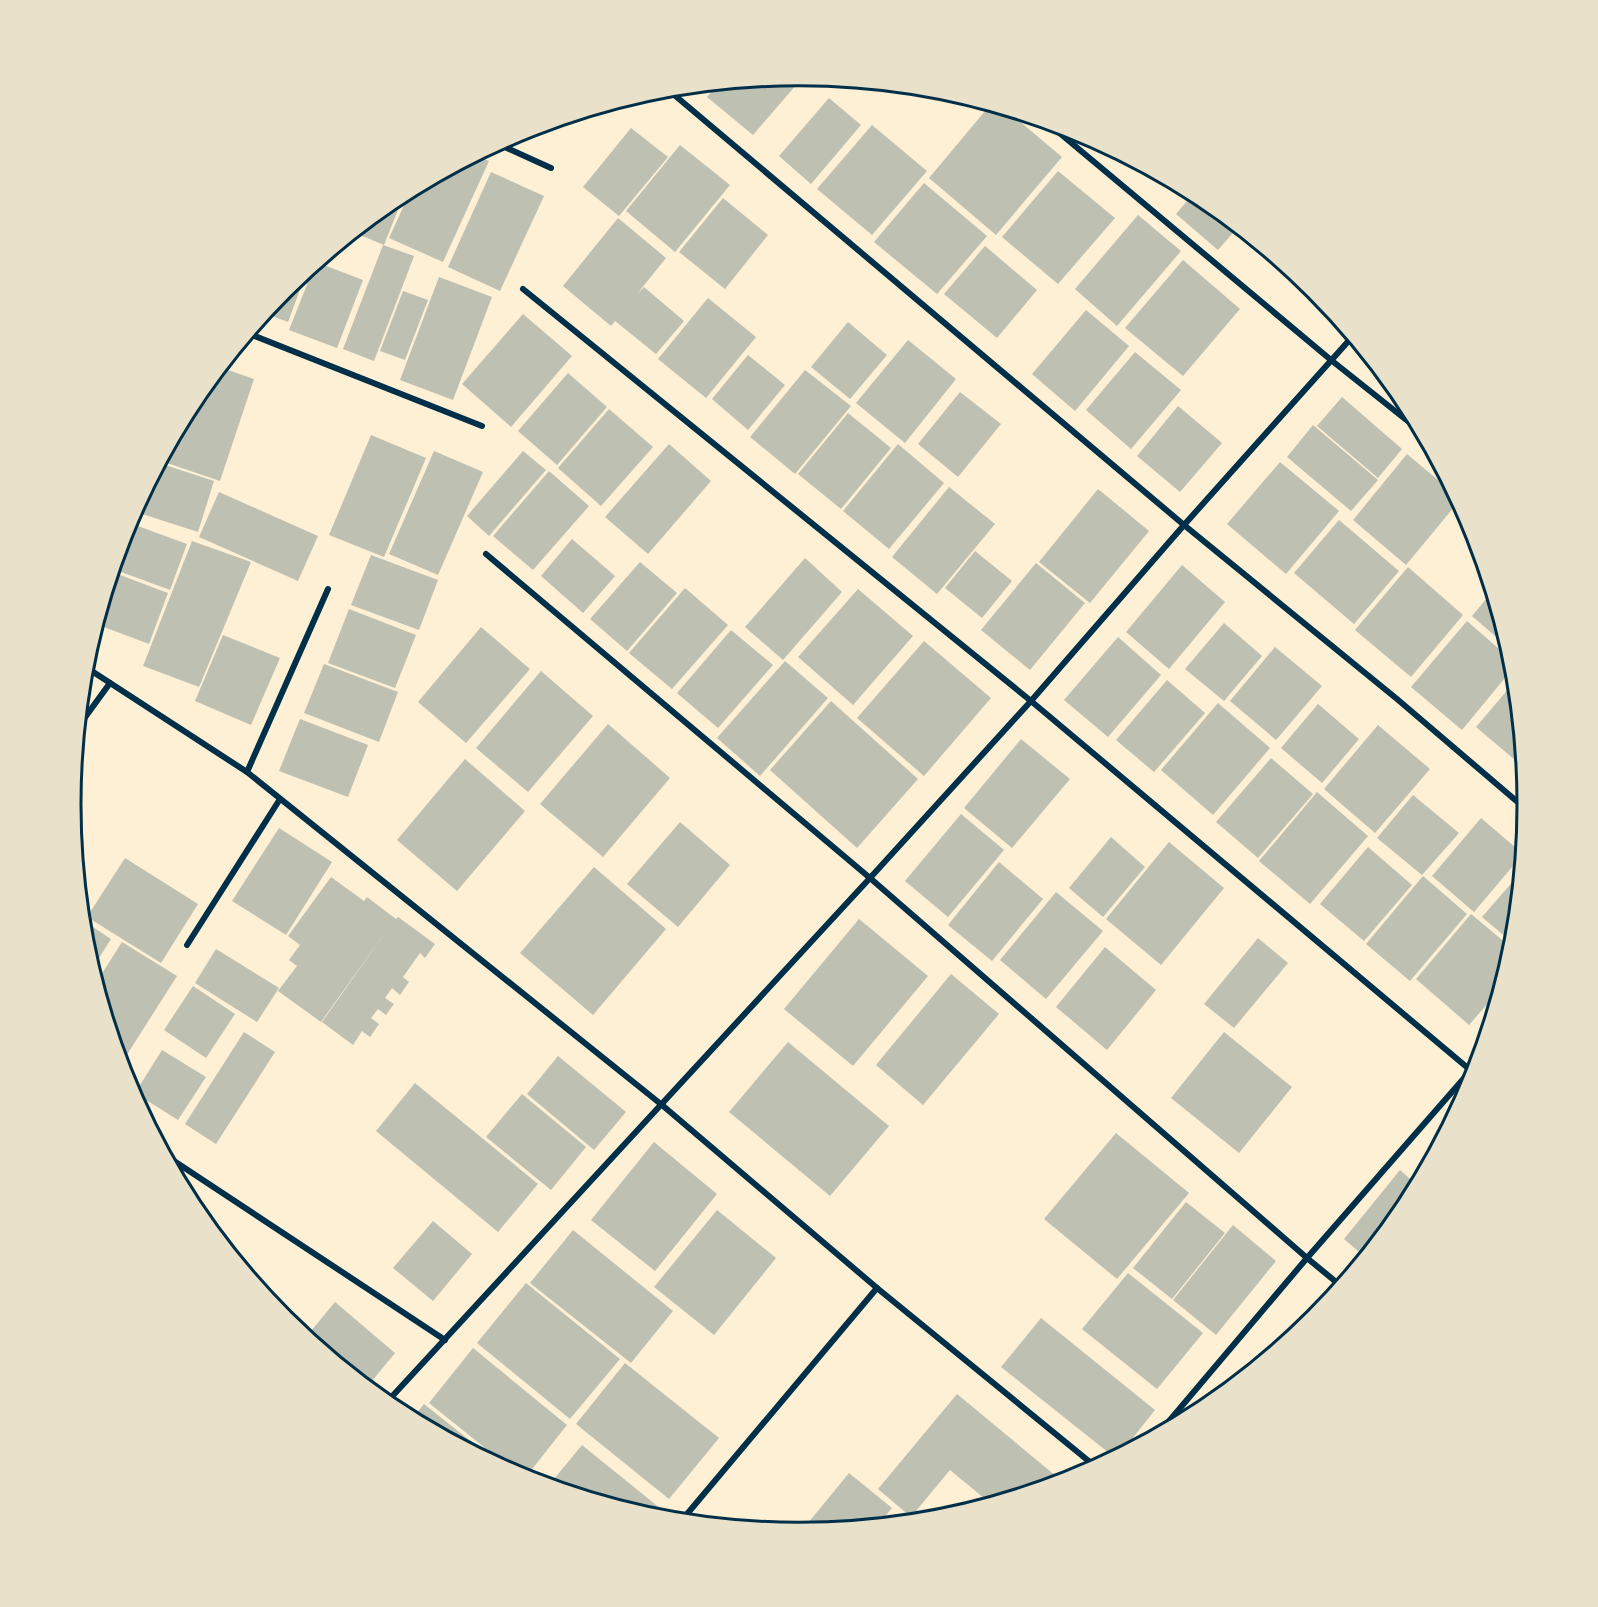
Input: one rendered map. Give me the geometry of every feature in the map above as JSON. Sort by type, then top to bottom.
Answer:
[{"type":"street","points":[[676,96],[1184,525],[1397,699],[1517,801]]},
{"type":"street","points":[[1063,136],[1404,418]]},
{"type":"street","points":[[506,148],[551,168]]},
{"type":"street","points":[[523,289],[1031,701],[1466,1067]]},
{"type":"street","points":[[254,336],[482,426]]},
{"type":"street","points":[[393,1395],[1031,701],[1348,341]]},
{"type":"street","points":[[486,554],[870,878],[1335,1281]]},
{"type":"street","points":[[247,772],[328,590]]},
{"type":"street","points":[[93,672],[247,772],[662,1105],[877,1288],[1088,1460]]},
{"type":"street","points":[[87,715],[110,683]]},
{"type":"street","points":[[187,945],[280,799]]},
{"type":"street","points":[[1174,1415],[1307,1258],[1457,1089]]},
{"type":"street","points":[[178,1164],[445,1341]]},
{"type":"street","points":[[688,1512],[877,1288]]},
{"type":"building","points":[[795,86],[753,135],[707,97],[712,91]]},
{"type":"building","points":[[829,98],[861,125],[811,184],[779,156]]},
{"type":"building","points":[[986,110],[1019,121],[1062,157],[996,235],[929,178]]},
{"type":"building","points":[[872,125],[927,171],[872,235],[817,189]]},
{"type":"building","points":[[631,128],[668,157],[619,216],[583,187]]},
{"type":"building","points":[[680,145],[730,185],[675,252],[626,211]]},
{"type":"building","points":[[481,160],[489,161],[443,262],[389,238],[405,204]]},
{"type":"building","points":[[1058,171],[1115,218],[1058,284],[1002,237]]},
{"type":"building","points":[[491,172],[544,196],[500,291],[448,267]]},
{"type":"building","points":[[924,183],[987,236],[937,294],[874,242]]},
{"type":"building","points":[[723,198],[768,235],[725,289],[679,252]]},
{"type":"building","points":[[1188,200],[1234,232],[1218,250],[1176,214]]},
{"type":"building","points":[[399,208],[384,245],[361,235]]},
{"type":"building","points":[[1138,215],[1181,251],[1117,326],[1075,289]]},
{"type":"building","points":[[618,218],[666,258],[637,294],[644,287],[684,321],[656,354],[615,321],[611,326],[563,286]]},
{"type":"building","points":[[383,245],[414,256],[374,361],[343,349]]},
{"type":"building","points":[[985,246],[1037,290],[997,338],[944,294]]},
{"type":"building","points":[[1183,260],[1240,309],[1183,376],[1125,328]]},
{"type":"building","points":[[325,265],[363,280],[337,348],[289,330],[309,279]]},
{"type":"building","points":[[439,277],[492,297],[453,400],[400,380]]},
{"type":"building","points":[[301,287],[288,322],[272,316]]},
{"type":"building","points":[[403,291],[428,300],[405,360],[380,351]]},
{"type":"building","points":[[708,298],[756,337],[706,398],[658,359]]},
{"type":"building","points":[[1086,310],[1129,346],[1075,411],[1032,374]]},
{"type":"building","points":[[523,314],[572,356],[511,427],[462,384]]},
{"type":"building","points":[[848,322],[887,355],[850,399],[811,367]]},
{"type":"building","points":[[908,340],[956,379],[905,443],[856,403]]},
{"type":"building","points":[[1135,352],[1181,390],[1131,449],[1086,410]]},
{"type":"building","points":[[748,355],[785,385],[748,430],[712,399]]},
{"type":"building","points":[[227,370],[254,379],[220,481],[167,463],[177,444]]},
{"type":"building","points":[[805,370],[851,406],[795,474],[750,437]]},
{"type":"building","points":[[568,373],[607,407],[557,465],[518,431]]},
{"type":"building","points":[[960,392],[1001,424],[958,477],[918,444]]},
{"type":"building","points":[[1342,397],[1402,449],[1378,478],[1317,426]]},
{"type":"building","points":[[1178,406],[1222,443],[1180,492],[1137,456]]},
{"type":"building","points":[[609,409],[653,447],[601,506],[558,468]]},
{"type":"building","points":[[848,413],[891,448],[841,509],[798,474]]},
{"type":"building","points":[[1313,425],[1378,480],[1351,511],[1287,457]]},
{"type":"building","points":[[371,435],[426,458],[384,557],[329,535]]},
{"type":"building","points":[[669,444],[711,481],[648,554],[605,517]]},
{"type":"building","points":[[898,444],[944,483],[889,549],[843,511]]},
{"type":"building","points":[[434,451],[483,472],[438,575],[389,554]]},
{"type":"building","points":[[523,451],[546,470],[489,536],[467,516]]},
{"type":"building","points":[[1407,454],[1441,483],[1453,508],[1406,565],[1353,520]]},
{"type":"building","points":[[1280,462],[1339,511],[1286,574],[1227,524]]},
{"type":"building","points":[[166,465],[214,481],[198,532],[143,514]]},
{"type":"building","points":[[549,471],[589,506],[533,570],[493,536]]},
{"type":"building","points":[[949,487],[995,524],[937,594],[892,557]]},
{"type":"building","points":[[1098,489],[1149,531],[1090,603],[1039,562]]},
{"type":"building","points":[[219,492],[318,536],[298,581],[199,537]]},
{"type":"building","points":[[1339,520],[1399,571],[1354,624],[1294,573]]},
{"type":"building","points":[[137,526],[187,544],[170,590],[120,571]]},
{"type":"building","points":[[572,539],[615,576],[583,613],[541,576]]},
{"type":"building","points":[[192,541],[251,562],[199,687],[143,666]]},
{"type":"building","points":[[975,551],[1012,581],[982,618],[945,588]]},
{"type":"building","points":[[371,555],[438,580],[419,630],[351,605]]},
{"type":"building","points":[[805,558],[842,592],[783,660],[745,627]]},
{"type":"building","points":[[640,562],[677,593],[627,651],[590,619]]},
{"type":"building","points":[[1036,563],[1085,603],[1030,670],[981,630]]},
{"type":"building","points":[[1182,565],[1225,602],[1169,669],[1126,632]]},
{"type":"building","points":[[1408,567],[1463,615],[1411,677],[1355,630]]},
{"type":"building","points":[[119,574],[168,593],[149,644],[103,627]]},
{"type":"building","points":[[685,588],[728,625],[672,689],[629,653]]},
{"type":"building","points":[[858,589],[913,636],[853,705],[798,657]]},
{"type":"building","points":[[1487,598],[1497,638],[1472,616]]},
{"type":"building","points":[[349,609],[416,635],[395,688],[328,663]]},
{"type":"building","points":[[1467,621],[1500,650],[1505,677],[1462,730],[1411,687]]},
{"type":"building","points":[[1224,623],[1262,656],[1224,701],[1185,669]]},
{"type":"building","points":[[481,627],[530,669],[466,743],[418,702]]},
{"type":"building","points":[[731,630],[773,665],[718,728],[677,693]]},
{"type":"building","points":[[223,635],[280,658],[251,725],[195,701]]},
{"type":"building","points":[[1118,637],[1161,675],[1108,737],[1064,700]]},
{"type":"building","points":[[924,641],[991,698],[924,776],[857,718]]},
{"type":"building","points":[[1275,647],[1322,686],[1276,740],[1230,701]]},
{"type":"building","points":[[785,661],[828,698],[760,776],[717,738]]},
{"type":"building","points":[[324,664],[398,692],[379,742],[304,713]]},
{"type":"building","points":[[541,671],[593,716],[528,792],[476,748]]},
{"type":"building","points":[[1167,680],[1205,713],[1154,772],[1116,740]]},
{"type":"building","points":[[1508,690],[1515,760],[1476,727]]},
{"type":"building","points":[[831,701],[918,779],[857,848],[770,770]]},
{"type":"building","points":[[1218,703],[1270,748],[1213,815],[1161,770]]},
{"type":"building","points":[[1318,704],[1359,739],[1322,783],[1281,748]]},
{"type":"building","points":[[300,719],[368,745],[348,797],[279,771]]},
{"type":"building","points":[[608,724],[670,778],[603,857],[540,804]]},
{"type":"building","points":[[1378,725],[1430,769],[1375,833],[1324,789]]},
{"type":"building","points":[[1021,739],[1070,779],[1012,848],[964,808]]},
{"type":"building","points":[[1271,758],[1313,794],[1258,858],[1216,822]]},
{"type":"building","points":[[465,759],[525,811],[457,891],[397,840]]},
{"type":"building","points":[[1317,792],[1368,836],[1310,904],[1259,861]]},
{"type":"building","points":[[1413,795],[1459,833],[1422,875],[1377,838]]},
{"type":"building","points":[[961,814],[1004,850],[948,917],[905,881]]},
{"type":"building","points":[[1481,818],[1515,847],[1514,865],[1474,912],[1432,876]]},
{"type":"building","points":[[680,822],[730,865],[678,927],[627,884]]},
{"type":"building","points":[[279,828],[332,862],[286,935],[232,901]]},
{"type":"building","points":[[1111,837],[1145,867],[1103,917],[1069,888]]},
{"type":"building","points":[[1169,842],[1224,888],[1161,965],[1106,919]]},
{"type":"building","points":[[1368,847],[1412,885],[1364,941],[1320,904]]},
{"type":"building","points":[[125,858],[198,904],[161,963],[91,919],[90,913]]},
{"type":"building","points":[[999,862],[1043,899],[992,961],[948,925]]},
{"type":"building","points":[[594,867],[666,929],[593,1015],[520,953]]},
{"type":"building","points":[[1423,876],[1467,914],[1410,981],[1366,944]]},
{"type":"building","points":[[331,877],[364,901],[367,897],[435,944],[425,958],[420,953],[403,977],[409,982],[400,995],[392,988],[385,998],[394,1004],[386,1015],[378,1009],[371,1018],[379,1024],[370,1037],[362,1031],[353,1045],[322,1022],[389,927],[321,1022],[278,991],[297,966],[289,960],[300,945],[288,936]]},
{"type":"building","points":[[1512,882],[1504,936],[1482,917]]},
{"type":"building","points":[[1056,892],[1103,931],[1046,999],[1000,960]]},
{"type":"building","points":[[1471,914],[1503,941],[1489,1002],[1469,1025],[1416,979]]},
{"type":"building","points":[[859,919],[928,976],[853,1066],[784,1009]]},
{"type":"building","points":[[92,927],[111,939],[98,959]]},
{"type":"building","points":[[1258,938],[1288,963],[1234,1028],[1204,1004]]},
{"type":"building","points":[[122,942],[177,976],[127,1055],[119,1034],[102,974]]},
{"type":"building","points":[[1105,947],[1156,990],[1107,1050],[1056,1007]]},
{"type":"building","points":[[216,949],[279,988],[257,1022],[195,983]]},
{"type":"building","points":[[951,974],[999,1014],[923,1105],[876,1065]]},
{"type":"building","points":[[193,986],[235,1014],[206,1058],[164,1030]]},
{"type":"building","points":[[244,1032],[275,1052],[216,1144],[185,1124]]},
{"type":"building","points":[[1224,1032],[1292,1087],[1239,1153],[1171,1098]]},
{"type":"building","points":[[788,1042],[889,1126],[830,1196],[729,1112]]},
{"type":"building","points":[[162,1050],[206,1077],[178,1120],[146,1100],[139,1086]]},
{"type":"building","points":[[558,1056],[626,1112],[594,1150],[527,1094]]},
{"type":"building","points":[[415,1083],[538,1184],[498,1232],[376,1131]]},
{"type":"building","points":[[522,1094],[586,1147],[551,1190],[486,1137]]},
{"type":"building","points":[[1116,1133],[1189,1193],[1117,1279],[1044,1219]]},
{"type":"building","points":[[654,1142],[717,1194],[655,1271],[591,1220]]},
{"type":"building","points":[[1400,1170],[1411,1179],[1360,1252],[1344,1239]]},
{"type":"building","points":[[1186,1202],[1225,1233],[1172,1299],[1133,1268]]},
{"type":"building","points":[[717,1210],[776,1258],[714,1335],[654,1287]]},
{"type":"building","points":[[433,1221],[472,1254],[433,1301],[393,1268]]},
{"type":"building","points":[[1233,1225],[1276,1261],[1216,1335],[1173,1300]]},
{"type":"building","points":[[573,1230],[673,1311],[631,1363],[530,1283]]},
{"type":"building","points":[[1128,1273],[1203,1333],[1157,1389],[1082,1329]]},
{"type":"building","points":[[526,1283],[620,1359],[570,1419],[477,1343]]},
{"type":"building","points":[[335,1302],[395,1353],[372,1380],[312,1330]]},
{"type":"building","points":[[1041,1318],[1155,1410],[1132,1439],[1107,1452],[1001,1367]]},
{"type":"building","points":[[473,1348],[567,1425],[532,1470],[488,1450],[429,1403]]},
{"type":"building","points":[[625,1363],[719,1438],[669,1499],[576,1424]]},
{"type":"building","points":[[957,1394],[1054,1474],[983,1497],[950,1470],[916,1512],[906,1513],[878,1489]]},
{"type":"building","points":[[424,1404],[472,1442],[440,1425],[418,1411]]},
{"type":"building","points":[[582,1445],[660,1508],[613,1497],[555,1478]]},
{"type":"building","points":[[849,1473],[892,1508],[886,1516],[809,1522]]}]
